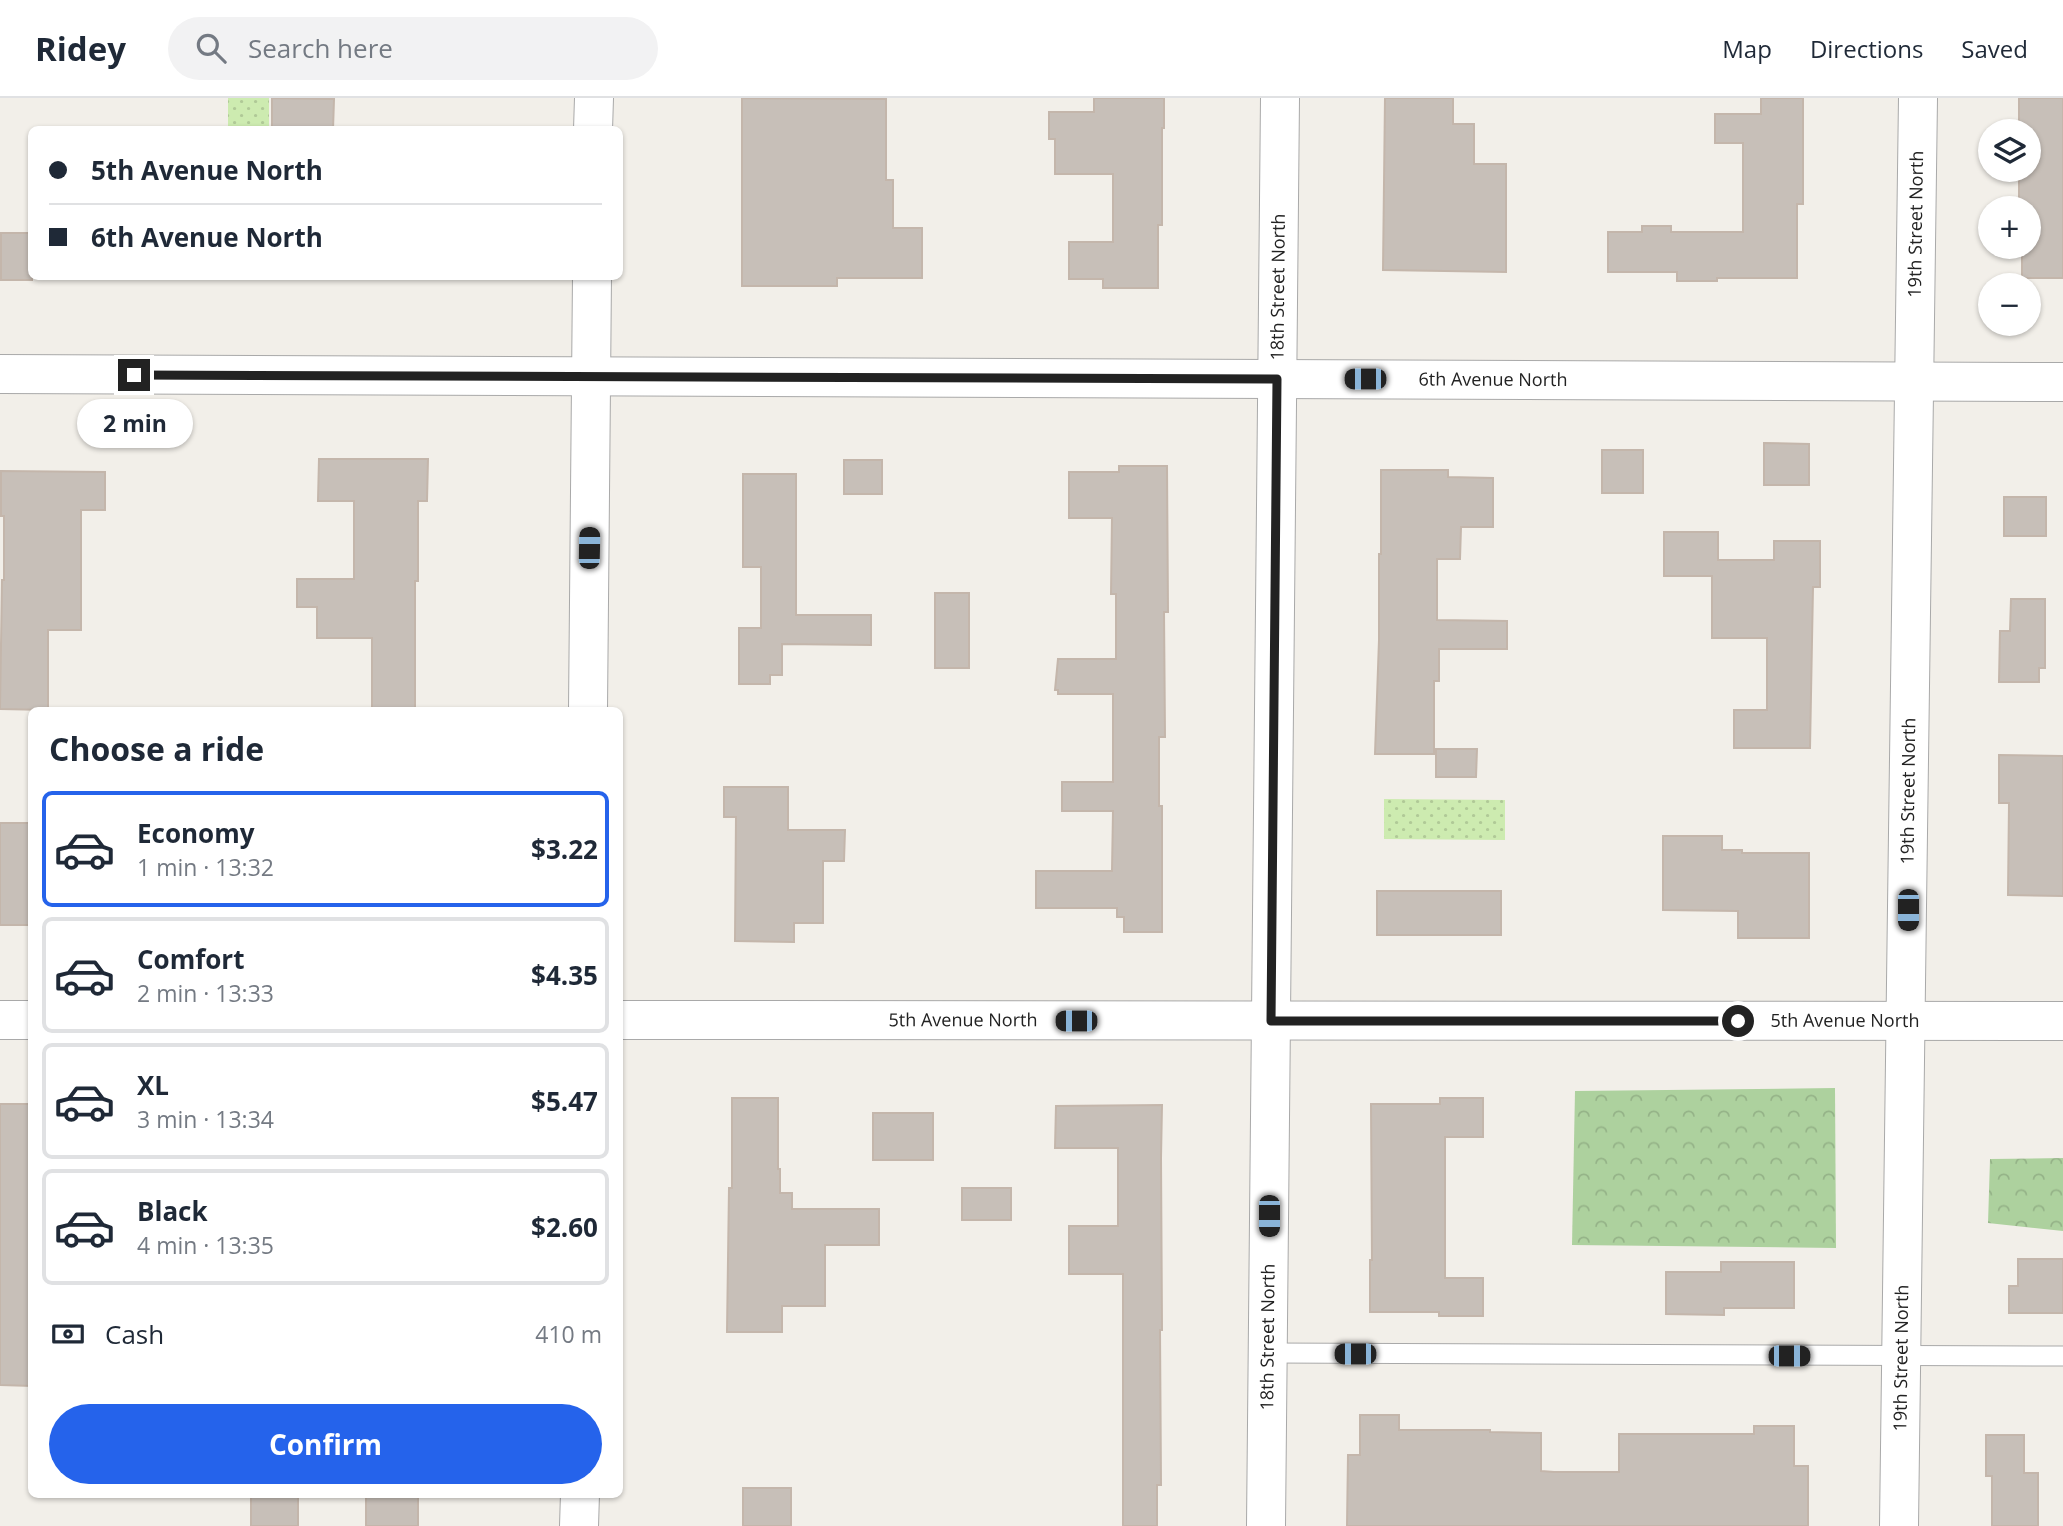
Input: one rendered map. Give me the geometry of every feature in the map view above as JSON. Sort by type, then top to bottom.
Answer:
[{"type":"street","points":[[593,126],[594,98]]},
{"type":"street","name":"18th Street North","points":[[1266,1526],[1280,98]]},
{"type":"street","name":"19th Street North","points":[[1899,1526],[1918,98]]},
{"type":"street","points":[[587,707],[592,280]]},
{"type":"street","name":"6th Avenue North","points":[[0,374],[2063,382]]},
{"type":"street","points":[[0,1020],[28,1020]]},
{"type":"street","name":"5th Avenue North","points":[[623,1020],[2063,1021]]},
{"type":"street","points":[[579,1526],[580,1498]]},
{"type":"lane","points":[[1268,1353],[2063,1356]]},
{"type":"green space","points":[[228,98],[269,98],[269,126],[228,126]]},
{"type":"green space","points":[[1384,799],[1505,800],[1505,840],[1384,839]]},
{"type":"green space","points":[[1835,1088],[1836,1248],[1572,1245],[1575,1091]]},
{"type":"green space","points":[[2063,1158],[2063,1231],[1988,1223],[1990,1159]]},
{"type":"building","points":[[272,98],[334,99],[333,126],[272,126]]},
{"type":"building","points":[[742,98],[886,99],[886,180],[893,180],[893,228],[922,228],[922,278],[837,278],[837,286],[742,286]]},
{"type":"building","points":[[1094,98],[1164,98],[1158,288],[1103,288],[1103,279],[1069,279],[1069,242],[1113,242],[1113,174],[1055,174],[1055,139],[1049,139],[1049,112],[1094,112]]},
{"type":"building","points":[[1385,98],[1453,98],[1453,124],[1474,124],[1474,164],[1506,164],[1506,272],[1383,270]]},
{"type":"building","points":[[1761,98],[1803,98],[1803,204],[1797,204],[1797,278],[1677,281],[1677,272],[1608,272],[1608,232],[1642,232],[1642,226],[1671,226],[1671,232],[1743,232],[1743,143],[1715,143],[1715,114],[1761,114]]},
{"type":"building","points":[[2019,98],[2063,98],[2063,278],[2041,278],[2041,273],[2022,273],[2022,259],[2041,259],[2041,196],[2019,196],[2019,182],[2041,182],[2041,119],[2019,119]]},
{"type":"building","points":[[1,233],[28,233],[28,280],[1,280]]},
{"type":"building","points":[[1764,443],[1809,444],[1809,485],[1764,485]]},
{"type":"building","points":[[1602,450],[1643,450],[1643,493],[1602,493]]},
{"type":"building","points":[[319,459],[428,459],[427,501],[418,501],[415,707],[372,707],[372,638],[317,638],[317,607],[297,607],[297,579],[354,579],[354,501],[318,501]]},
{"type":"building","points":[[844,460],[882,460],[882,494],[844,494]]},
{"type":"building","points":[[1119,466],[1167,466],[1165,737],[1159,737],[1162,932],[1124,932],[1124,917],[1117,917],[1117,908],[1036,908],[1036,871],[1112,871],[1113,811],[1062,811],[1062,782],[1113,782],[1113,694],[1058,694],[1058,690],[1055,690],[1058,659],[1116,659],[1116,594],[1111,594],[1112,518],[1069,518],[1069,472],[1119,472]]},
{"type":"building","points":[[1381,470],[1448,470],[1448,477],[1493,478],[1493,527],[1461,527],[1460,559],[1437,559],[1437,620],[1507,621],[1507,649],[1439,649],[1439,681],[1434,681],[1434,754],[1375,754]]},
{"type":"building","points":[[1,471],[105,472],[105,510],[81,510],[81,630],[48,630],[48,707],[0,709],[4,580],[4,516],[1,516]]},
{"type":"building","points":[[743,474],[796,474],[796,615],[871,615],[871,645],[782,644],[782,675],[770,675],[770,684],[739,684],[739,628],[761,628],[761,567],[743,567]]},
{"type":"building","points":[[2004,497],[2046,497],[2046,536],[2004,536]]},
{"type":"building","points":[[1664,532],[1718,532],[1718,560],[1774,560],[1774,541],[1820,541],[1820,587],[1813,587],[1810,748],[1734,748],[1734,710],[1767,710],[1767,638],[1712,638],[1712,576],[1664,576]]},
{"type":"building","points":[[935,593],[969,593],[969,668],[935,668]]},
{"type":"building","points":[[2011,599],[2045,599],[2045,668],[2039,668],[2039,682],[1999,682],[2000,631],[2010,631]]},
{"type":"building","points":[[1436,749],[1477,749],[1476,777],[1436,777]]},
{"type":"building","points":[[1999,755],[2063,756],[2063,896],[2008,895],[2009,803],[1999,803]]},
{"type":"building","points":[[724,787],[788,787],[788,830],[845,830],[844,861],[823,861],[823,923],[794,923],[794,942],[735,941],[736,817],[724,817]]},
{"type":"building","points":[[0,823],[28,823],[28,925],[0,925]]},
{"type":"building","points":[[1663,836],[1722,836],[1722,850],[1742,850],[1742,853],[1809,853],[1809,938],[1738,938],[1738,911],[1663,910]]},
{"type":"building","points":[[1377,891],[1501,891],[1501,935],[1377,935]]},
{"type":"building","points":[[732,1098],[778,1098],[780,1193],[792,1193],[792,1209],[879,1209],[879,1245],[825,1245],[825,1306],[782,1306],[782,1332],[727,1332]]},
{"type":"building","points":[[1440,1098],[1483,1098],[1483,1137],[1445,1137],[1445,1278],[1483,1278],[1483,1316],[1439,1316],[1439,1312],[1370,1312],[1371,1104],[1440,1104]]},
{"type":"building","points":[[0,1104],[28,1104],[28,1386],[0,1385]]},
{"type":"building","points":[[1162,1105],[1161,1485],[1157,1485],[1157,1526],[1123,1526],[1123,1274],[1069,1274],[1069,1226],[1118,1226],[1118,1148],[1055,1148],[1056,1106]]},
{"type":"building","points":[[873,1113],[933,1113],[933,1160],[873,1160]]},
{"type":"building","points":[[962,1188],[1011,1188],[1011,1220],[962,1220]]},
{"type":"building","points":[[2018,1259],[2063,1259],[2063,1313],[2009,1313],[2009,1286],[2018,1286]]},
{"type":"building","points":[[1721,1262],[1794,1262],[1794,1308],[1724,1308],[1724,1315],[1666,1314],[1666,1272],[1721,1272]]},
{"type":"building","points":[[1360,1415],[1399,1415],[1399,1430],[1541,1433],[1541,1471],[1554,1472],[1619,1472],[1619,1434],[1754,1434],[1754,1426],[1794,1426],[1794,1466],[1808,1466],[1808,1526],[1347,1526],[1348,1455],[1360,1455]]},
{"type":"building","points":[[1986,1435],[2024,1435],[2024,1473],[2038,1473],[2038,1526],[1992,1526],[1992,1476],[1986,1476]]},
{"type":"building","points":[[743,1488],[791,1488],[791,1526],[743,1526]]},
{"type":"building","points":[[251,1498],[298,1498],[298,1526],[251,1526]]},
{"type":"building","points":[[366,1498],[418,1498],[418,1526],[366,1526]]},
{"type":"route","points":[[134,375],[1277,379],[1271,1021],[1738,1021]]}]
